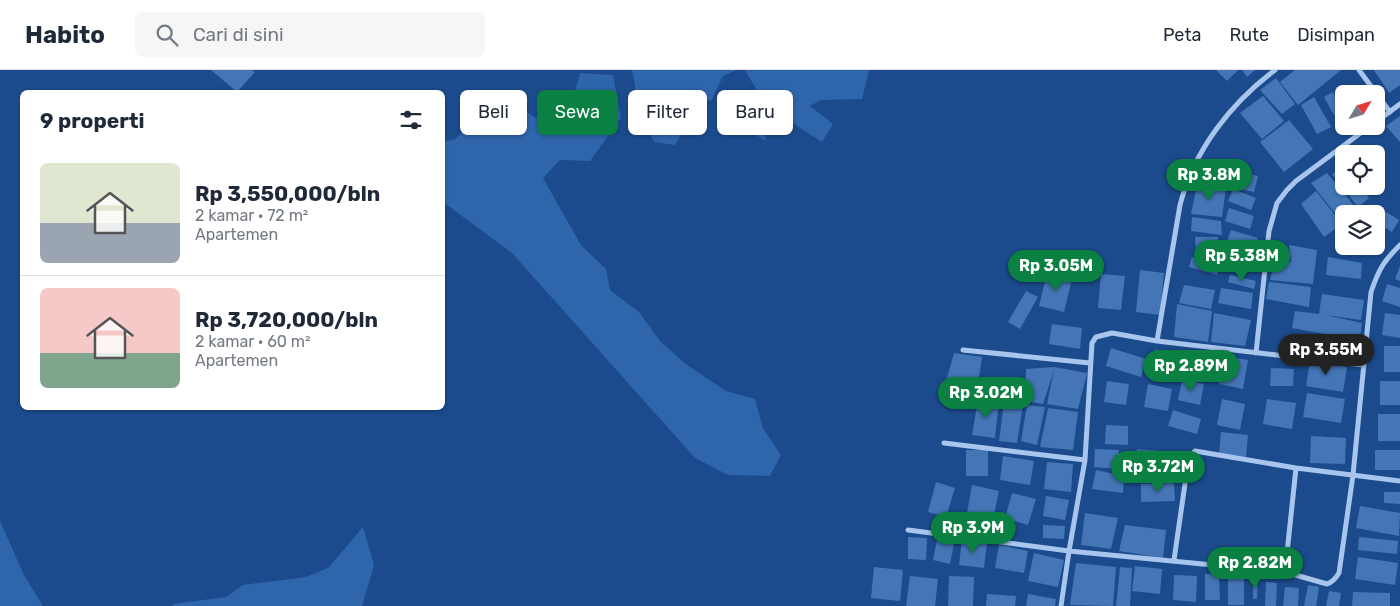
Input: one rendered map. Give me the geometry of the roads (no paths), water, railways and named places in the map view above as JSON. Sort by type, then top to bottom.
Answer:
[{"type":"street","points":[[1157,341],[1185,185],[1196,162],[1220,125],[1253,87],[1276,70]]},
{"type":"street","points":[[1359,70],[1390,112]]},
{"type":"street","points":[[1385,116],[1400,104]]},
{"type":"street","points":[[1256,353],[1269,231],[1277,203],[1296,181],[1358,135]]},
{"type":"street","points":[[908,530],[1069,550],[1285,572],[1327,584],[1330,583],[1339,573],[1341,560],[1371,292],[1378,271],[1384,261],[1400,245]]},
{"type":"street","points":[[1061,606],[1085,460],[1090,364],[1092,343],[1096,337],[1112,333],[1157,341],[1363,365]]},
{"type":"street","points":[[964,350],[1090,364]]},
{"type":"street","points":[[944,443],[1085,460]]},
{"type":"street","points":[[1174,560],[1188,463],[1191,455],[1195,452],[1296,468],[1400,481]]},
{"type":"street","points":[[1285,572],[1296,468]]}]
